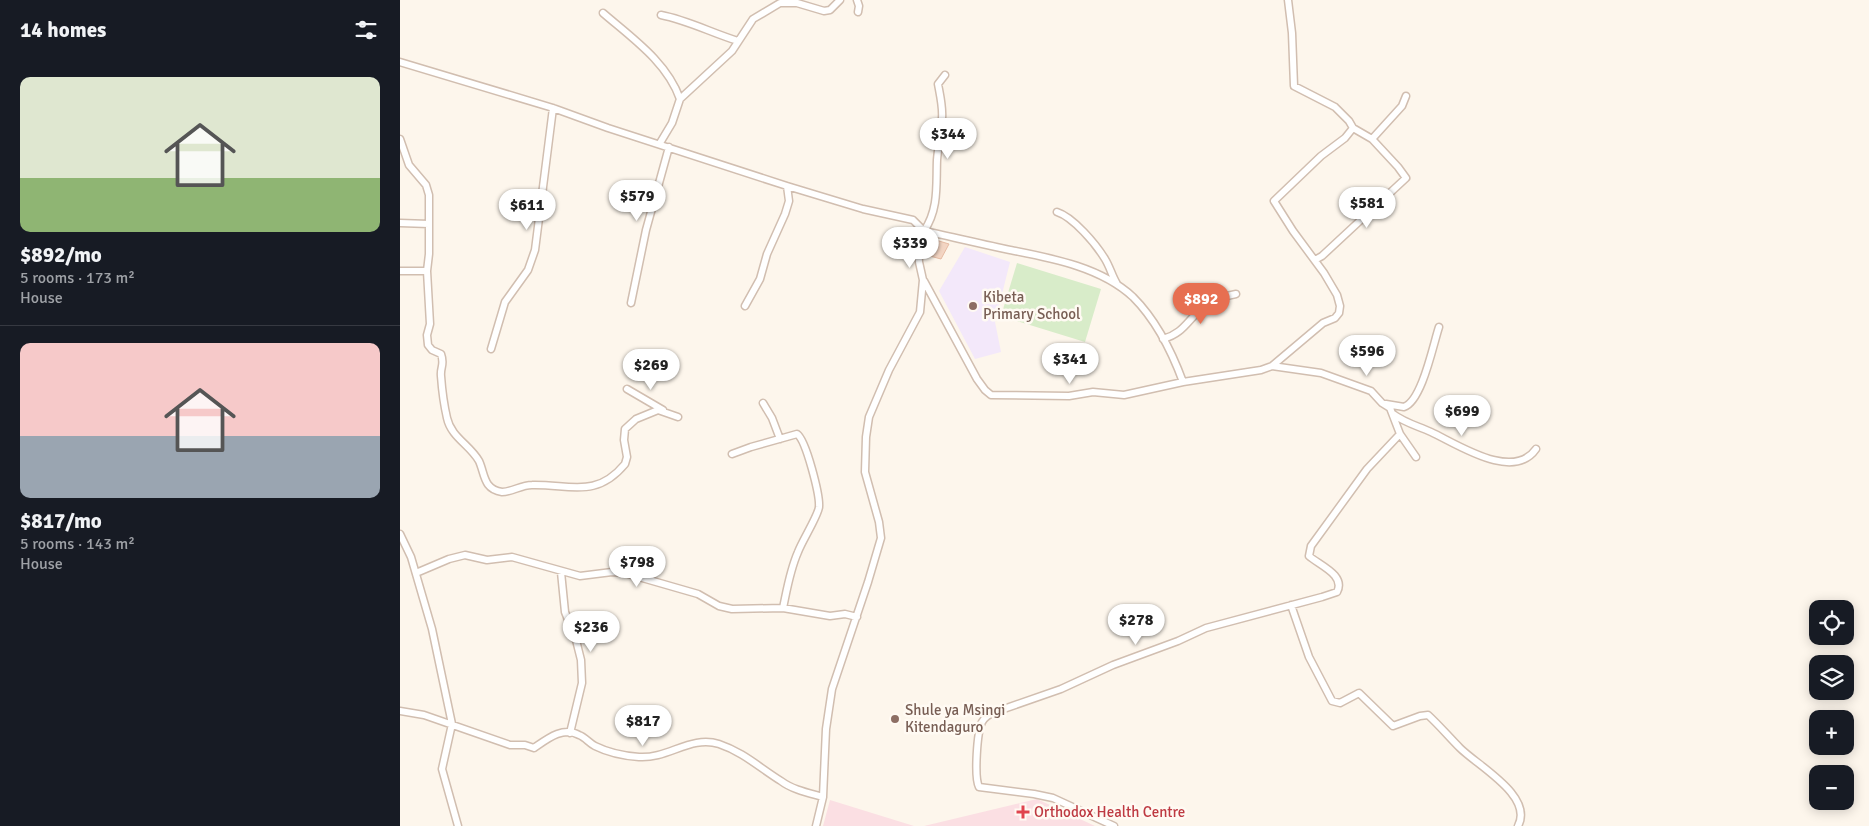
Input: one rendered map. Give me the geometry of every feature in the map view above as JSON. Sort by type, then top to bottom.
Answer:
[{"type":"street","points":[[660,143],[672,124],[680,98],[732,51],[753,19],[775,2],[797,3],[824,11],[830,10],[840,0]]},
{"type":"street","points":[[857,0],[860,6],[858,12]]},
{"type":"street","points":[[1288,0],[1292,33],[1294,86],[1335,107],[1350,121],[1353,128],[1372,139],[1406,178],[1322,256],[1315,260]]},
{"type":"street","points":[[604,13],[663,68],[675,84],[680,98]]},
{"type":"street","points":[[661,15],[680,19],[699,28],[738,41]]},
{"type":"street","points":[[400,62],[554,108],[608,128],[660,143],[787,186],[913,220],[924,231],[1065,263],[1098,274],[1118,285],[1146,311],[1163,339],[1183,382]]},
{"type":"street","points":[[945,75],[938,84],[942,118],[937,162],[937,191],[930,223],[924,231],[918,246],[919,262],[923,280],[977,379],[985,390],[992,394],[1070,396],[1093,392],[1124,395],[1183,382],[1260,370],[1272,366],[1323,322],[1335,318],[1339,313],[1337,295],[1274,201],[1321,156],[1345,138],[1353,128]]},
{"type":"street","points":[[1372,139],[1402,106],[1406,96]]},
{"type":"street","points":[[491,349],[505,302],[528,270],[535,250],[554,108]]},
{"type":"street","points":[[400,140],[409,165],[428,190],[427,271],[430,324],[427,335],[428,345],[432,350],[441,354],[444,363],[440,373],[447,418],[458,438],[480,462],[485,481],[496,491],[509,492],[530,485],[570,488],[599,484],[626,464],[624,434],[628,426],[636,418],[658,410],[664,411]]},
{"type":"street","points":[[631,303],[646,230],[669,147]]},
{"type":"street","points":[[745,306],[760,279],[766,257],[785,214],[789,201],[787,186]]},
{"type":"street","points":[[1057,212],[1068,217],[1104,257],[1118,285]]},
{"type":"street","points":[[400,223],[429,224]]},
{"type":"street","points":[[400,271],[427,271]]},
{"type":"street","points":[[816,826],[823,797],[826,729],[830,698],[881,538],[880,522],[865,472],[864,446],[869,417],[889,370],[920,312],[923,280]]},
{"type":"street","points":[[1163,339],[1178,334],[1198,312],[1213,301],[1236,294]]},
{"type":"street","points":[[1382,403],[1404,407],[1413,401],[1425,372],[1439,327]]},
{"type":"street","points":[[1272,366],[1321,373],[1362,386],[1371,391],[1382,403],[1390,408],[1400,434],[1416,457]]},
{"type":"street","points":[[627,390],[678,417]]},
{"type":"street","points":[[763,403],[776,424],[780,439]]},
{"type":"street","points":[[1393,414],[1402,421],[1431,432],[1473,454],[1490,460],[1510,461],[1527,458],[1536,450]]},
{"type":"street","points":[[732,454],[797,434],[800,437],[808,459],[819,505],[791,571],[783,608]]},
{"type":"street","points":[[1114,826],[1044,796],[979,786],[976,781],[978,749],[981,724],[985,718],[995,712],[1061,689],[1113,665],[1178,641],[1206,628],[1332,594],[1338,590],[1339,584],[1336,577],[1310,556],[1311,546],[1367,469],[1400,434]]},
{"type":"street","points":[[400,534],[416,573],[432,629],[452,724],[442,769],[458,826]]},
{"type":"street","points":[[416,573],[449,559],[465,555],[487,560],[512,557],[561,572],[588,576],[612,572],[625,573],[698,594],[719,606],[732,609],[783,608],[830,616],[845,614],[857,617]]},
{"type":"street","points":[[561,572],[565,612],[576,640],[581,660],[582,683],[570,733]]},
{"type":"street","points":[[1291,605],[1309,657],[1328,695],[1334,702],[1340,703],[1359,693],[1393,726],[1428,715],[1461,749],[1514,795],[1521,814],[1518,826]]},
{"type":"street","points":[[400,711],[424,715],[510,746],[525,745],[534,748],[551,736],[563,732],[578,734],[599,748],[625,755],[647,757],[665,754],[699,741],[710,741],[740,753],[790,787],[823,797]]},
{"type":"shaded area","name":"Kibeta Primary School","points":[[965,247],[1010,262],[995,322],[1001,352],[975,359],[939,291]]},
{"type":"shaded area","name":"Orthodox Health Centre","points":[[1037,799],[1095,826],[924,826]]},
{"type":"shaded area","points":[[830,800],[914,826],[823,826]]},
{"type":"green space","points":[[1017,263],[1101,289],[1085,342],[1001,316]]},
{"type":"building","points":[[929,238],[949,244],[941,259],[926,255]]},
{"type":"place","name":"Kibeta Primary School","points":[[973,306]]},
{"type":"place","name":"Shule ya Msingi Kitendaguro","points":[[895,719]]},
{"type":"place","name":"Orthodox Health Centre","points":[[1023,812]]}]
